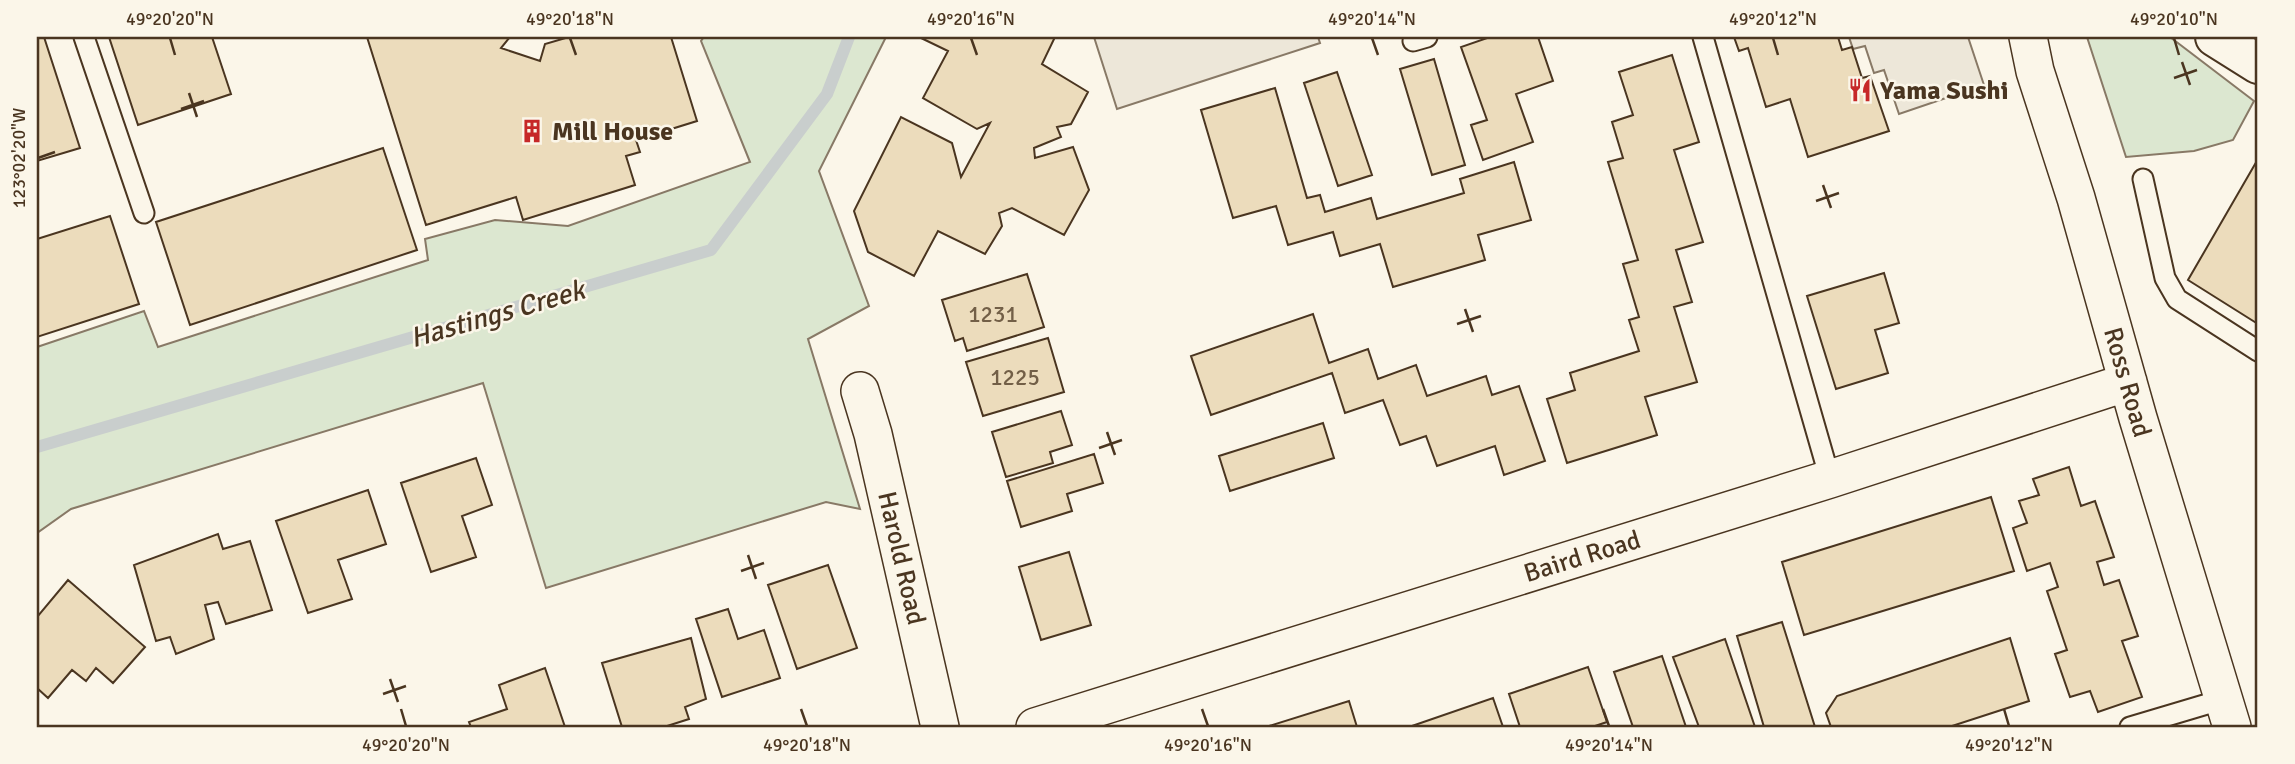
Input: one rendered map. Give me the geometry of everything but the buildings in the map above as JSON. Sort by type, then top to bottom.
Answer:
[{"type":"street","name":"Ross Road","points":[[2028,37],[2035,71],[2076,198],[2128,382],[2228,713]]},
{"type":"street","name":"Baird Road","points":[[1035,727],[1830,479],[2128,382]]},
{"type":"street","name":"Harold Road","points":[[860,391],[873,433],[940,727]]},
{"type":"lane","points":[[84,37],[144,213]]},
{"type":"lane","points":[[1703,37],[1830,479]]},
{"type":"lane","points":[[2143,179],[2165,278],[2177,299],[2258,351]]},
{"type":"lane","points":[[2130,727],[2228,713]]},
{"type":"green space","points":[[704,37],[886,37],[819,171],[869,306],[808,339],[860,509],[826,502],[546,588],[483,383],[71,509],[37,533],[37,347],[144,311],[158,347],[428,260],[425,239],[495,220],[568,226],[750,162],[701,41]]},
{"type":"green space","points":[[2087,37],[2170,37],[2254,101],[2233,140],[2194,151],[2126,157]]},
{"type":"shaded area","points":[[1094,37],[1318,37],[1320,43],[1117,109]]},
{"type":"shaded area","points":[[1849,37],[1968,37],[1984,85],[1899,114],[1884,70],[1874,73],[1865,46],[1853,49]]},
{"type":"waterway","name":"Hastings Creek","points":[[37,447],[711,250],[827,94],[849,37]]},
{"type":"place","name":"Yama Sushi","points":[[1860,90]]},
{"type":"place","name":"Mill House","points":[[532,131]]}]
